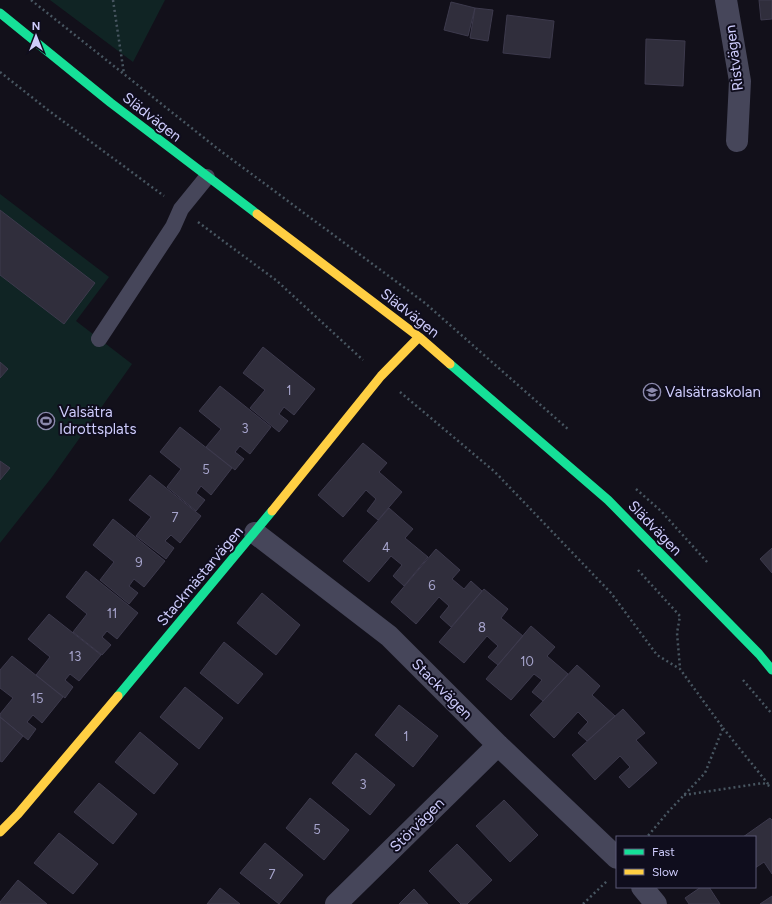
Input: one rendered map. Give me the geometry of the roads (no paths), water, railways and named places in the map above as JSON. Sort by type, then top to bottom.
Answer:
[{"type":"street","name":"Ristvägen","points":[[726,0],[740,81],[737,141]]},
{"type":"street","name":"Slädvägen","points":[[0,13],[111,103],[419,337],[608,500],[759,654],[772,670]]},
{"type":"street","name":"Stackmästarvägen","points":[[0,832],[18,814],[255,532],[381,376],[419,337]]},
{"type":"street","name":"Stackvägen","points":[[255,532],[389,636],[498,745],[614,868]]},
{"type":"street","name":"Störvägen","points":[[336,904],[498,745]]},
{"type":"street","points":[[643,888],[656,904]]},
{"type":"lane","points":[[99,339],[173,227],[181,209],[207,177]]},
{"type":"place","name":"Valsätraskolan","points":[[652,392]]},
{"type":"place","name":"Valsätra Idrottsplats","points":[[46,421]]}]
